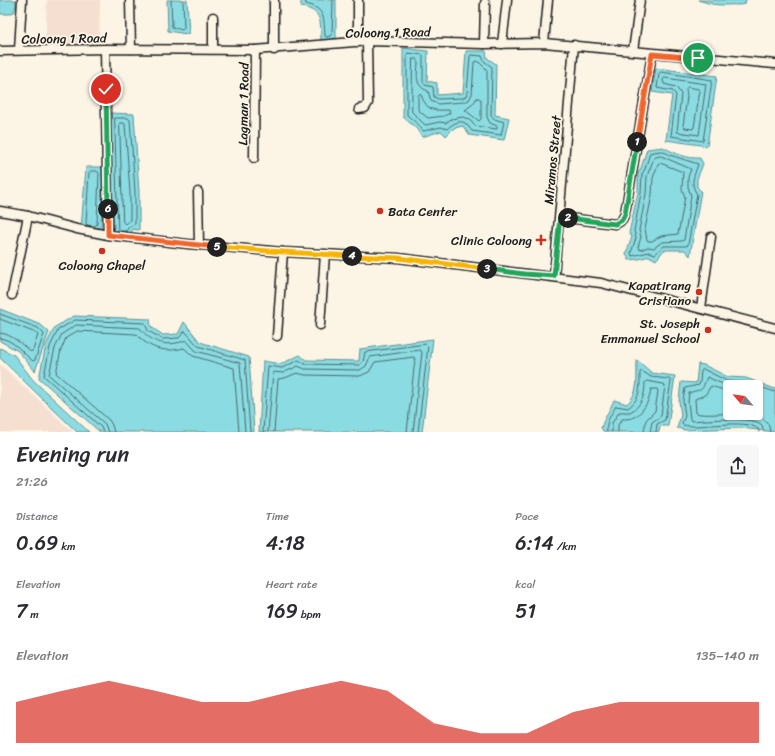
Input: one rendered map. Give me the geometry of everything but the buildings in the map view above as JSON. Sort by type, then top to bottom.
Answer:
[{"type":"street","points":[[19,50],[22,0]]},
{"type":"street","points":[[130,0],[131,50]]},
{"type":"street","points":[[274,0],[274,50]]},
{"type":"street","points":[[358,0],[358,42]]},
{"type":"street","points":[[502,44],[507,0]]},
{"type":"street","points":[[544,43],[548,0]]},
{"type":"street","points":[[633,51],[640,0]]},
{"type":"street","points":[[484,44],[485,3]]},
{"type":"street","points":[[213,17],[213,49]]},
{"type":"street","name":"Coloong 1 Road","points":[[0,51],[105,49],[274,50],[358,42],[484,44],[544,43],[775,64]]},
{"type":"street","points":[[359,109],[366,107],[368,103],[367,42]]},
{"type":"street","name":"Miramos Street","points":[[554,276],[574,45]]},
{"type":"street","points":[[105,49],[108,235]]},
{"type":"street","name":"Lagman 1 Road","points":[[254,158],[255,50]]},
{"type":"street","points":[[560,217],[615,224],[622,220],[625,214],[652,54]]},
{"type":"street","points":[[198,192],[199,245]]},
{"type":"street","points":[[0,211],[108,235],[283,252],[398,258],[601,282],[775,328]]},
{"type":"street","points":[[12,295],[28,216]]},
{"type":"street","points":[[701,308],[711,237]]},
{"type":"street","points":[[277,336],[283,252]]},
{"type":"street","points":[[320,325],[325,254]]},
{"type":"shaded area","points":[[47,0],[100,0],[99,48],[45,48]]},
{"type":"shaded area","points":[[0,364],[73,432],[0,432]]},
{"type":"water","points":[[0,0],[16,0],[14,12],[9,14],[0,14]]},
{"type":"water","points":[[167,0],[187,0],[189,33],[186,34],[168,31]]},
{"type":"water","points":[[301,0],[336,0],[336,40],[321,42],[319,19],[314,11],[301,7]]},
{"type":"water","points":[[698,0],[746,0],[745,4],[740,5],[718,5]]},
{"type":"water","points":[[403,48],[428,51],[427,81],[437,83],[437,95],[463,93],[466,51],[486,51],[487,58],[496,64],[495,115],[509,118],[504,140],[469,135],[463,126],[454,128],[446,136],[441,131],[422,137],[416,128],[403,117]]},
{"type":"water","points":[[656,68],[717,76],[707,146],[666,140],[672,95],[652,92]]},
{"type":"water","points":[[110,113],[134,114],[139,192],[139,230],[132,229],[132,236],[114,234]]},
{"type":"water","points":[[663,147],[685,157],[700,158],[703,164],[697,179],[697,187],[701,191],[690,256],[685,250],[664,250],[656,260],[649,256],[629,260],[626,254],[632,237],[629,233],[638,192],[638,173],[647,149]]},
{"type":"water","points":[[86,167],[103,167],[101,230],[81,229]]},
{"type":"water","points":[[0,309],[41,325],[49,332],[35,371],[18,351],[0,341]]},
{"type":"water","points":[[74,316],[150,319],[151,327],[163,335],[178,334],[184,322],[200,342],[249,357],[254,432],[100,432],[39,378],[46,345],[55,327]]},
{"type":"water","points":[[433,339],[422,432],[259,432],[263,361],[281,364],[300,355],[306,360],[359,361],[360,349]]},
{"type":"water","points":[[0,348],[14,355],[33,380],[89,432],[77,432],[0,358]]},
{"type":"water","points":[[637,360],[652,373],[675,376],[668,426],[660,426],[659,432],[604,432],[601,428],[614,400],[627,404],[634,394],[636,389]]},
{"type":"water","points":[[698,364],[704,365],[728,377],[746,378],[751,380],[723,380],[723,420],[763,420],[763,384],[775,389],[775,432],[741,428],[685,430],[677,428],[681,415],[679,401],[681,382],[696,383]]},
{"type":"place","name":"Bata Center","points":[[380,211]]},
{"type":"place","name":"Clinic Coloong","points":[[541,240]]},
{"type":"place","name":"Coloong Chapel","points":[[102,251]]},
{"type":"place","name":"Kapatirang Cristiano","points":[[699,292]]},
{"type":"place","name":"St. Joseph Emmanuel School","points":[[708,330]]},
{"type":"route","points":[[106,89],[108,235],[188,244],[283,252],[398,258],[524,274],[554,276],[560,217],[615,224],[622,220],[625,214],[652,54],[698,58]]}]
